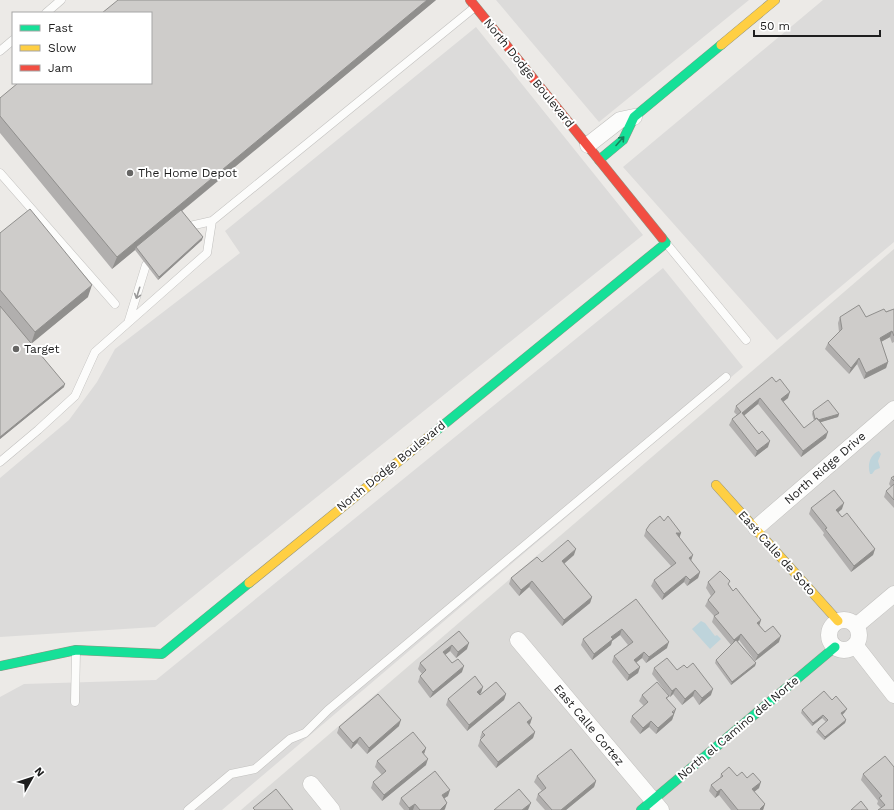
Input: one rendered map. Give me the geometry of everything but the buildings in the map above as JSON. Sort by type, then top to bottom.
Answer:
[{"type":"street","points":[[599,160],[623,140],[634,117],[775,0]]},
{"type":"street","name":"North Dodge Boulevard","points":[[0,666],[76,650],[162,654],[666,243],[472,3]]},
{"type":"street","points":[[588,145],[620,120],[634,117]]},
{"type":"street","name":"North Ridge Drive","points":[[756,528],[894,408]]},
{"type":"street","name":"East Calle de Soto","points":[[716,485],[838,621]]},
{"type":"street","points":[[856,626],[894,594]]},
{"type":"street","points":[[848,620],[856,626],[858,636],[855,645],[845,650],[832,644],[829,635],[831,626],[838,621],[848,620]]},
{"type":"street","name":"East Calle Cortez","points":[[518,640],[652,807]]},
{"type":"street","points":[[855,645],[894,695]]},
{"type":"street","name":"North el Camino del Norte","points":[[652,807],[836,647]]},
{"type":"street","points":[[311,784],[332,810]]},
{"type":"lane","points":[[47,12],[61,0]]},
{"type":"lane","points":[[190,226],[212,221],[472,3]]},
{"type":"lane","points":[[0,51],[12,41]]},
{"type":"lane","points":[[0,173],[115,304]]},
{"type":"lane","points":[[0,462],[75,396],[94,352],[207,253],[212,221]]},
{"type":"lane","points":[[666,243],[746,340]]},
{"type":"lane","points":[[129,321],[146,265]]},
{"type":"lane","points":[[188,810],[232,774],[255,769],[290,739],[305,733],[328,710],[726,377]]},
{"type":"lane","points":[[75,702],[76,650]]},
{"type":"shaded area","points":[[496,0],[749,0],[599,122]]},
{"type":"shaded area","points":[[823,0],[894,0],[894,242],[777,340],[623,167]]},
{"type":"shaded area","points":[[476,27],[643,235],[155,627],[0,637],[0,478],[69,420],[97,382],[115,349],[240,253],[225,231]]},
{"type":"shaded area","points":[[894,249],[894,810],[241,810]]},
{"type":"shaded area","points":[[663,268],[743,367],[222,810],[0,810],[0,697],[24,684],[156,680]]},
{"type":"water","points":[[879,451],[881,454],[878,461],[880,468],[870,474],[869,467],[871,457]]},
{"type":"water","points":[[701,621],[705,623],[715,636],[717,635],[721,639],[710,649],[692,629]]},
{"type":"traffic: fast","points":[[599,160],[623,140],[634,117],[721,45]]},
{"type":"traffic: fast","points":[[431,435],[666,243],[662,238]]},
{"type":"traffic: fast","points":[[0,666],[76,650],[162,654],[249,583]]},
{"type":"traffic: fast","points":[[641,810],[835,647]]},
{"type":"traffic: slow","points":[[721,45],[775,0]]},
{"type":"traffic: slow","points":[[249,583],[431,435]]},
{"type":"traffic: slow","points":[[716,485],[838,621]]},
{"type":"traffic: jam","points":[[470,0],[662,238]]},
{"type":"place","name":"The Home Depot","points":[[130,173]]},
{"type":"place","name":"Target","points":[[16,349]]}]
